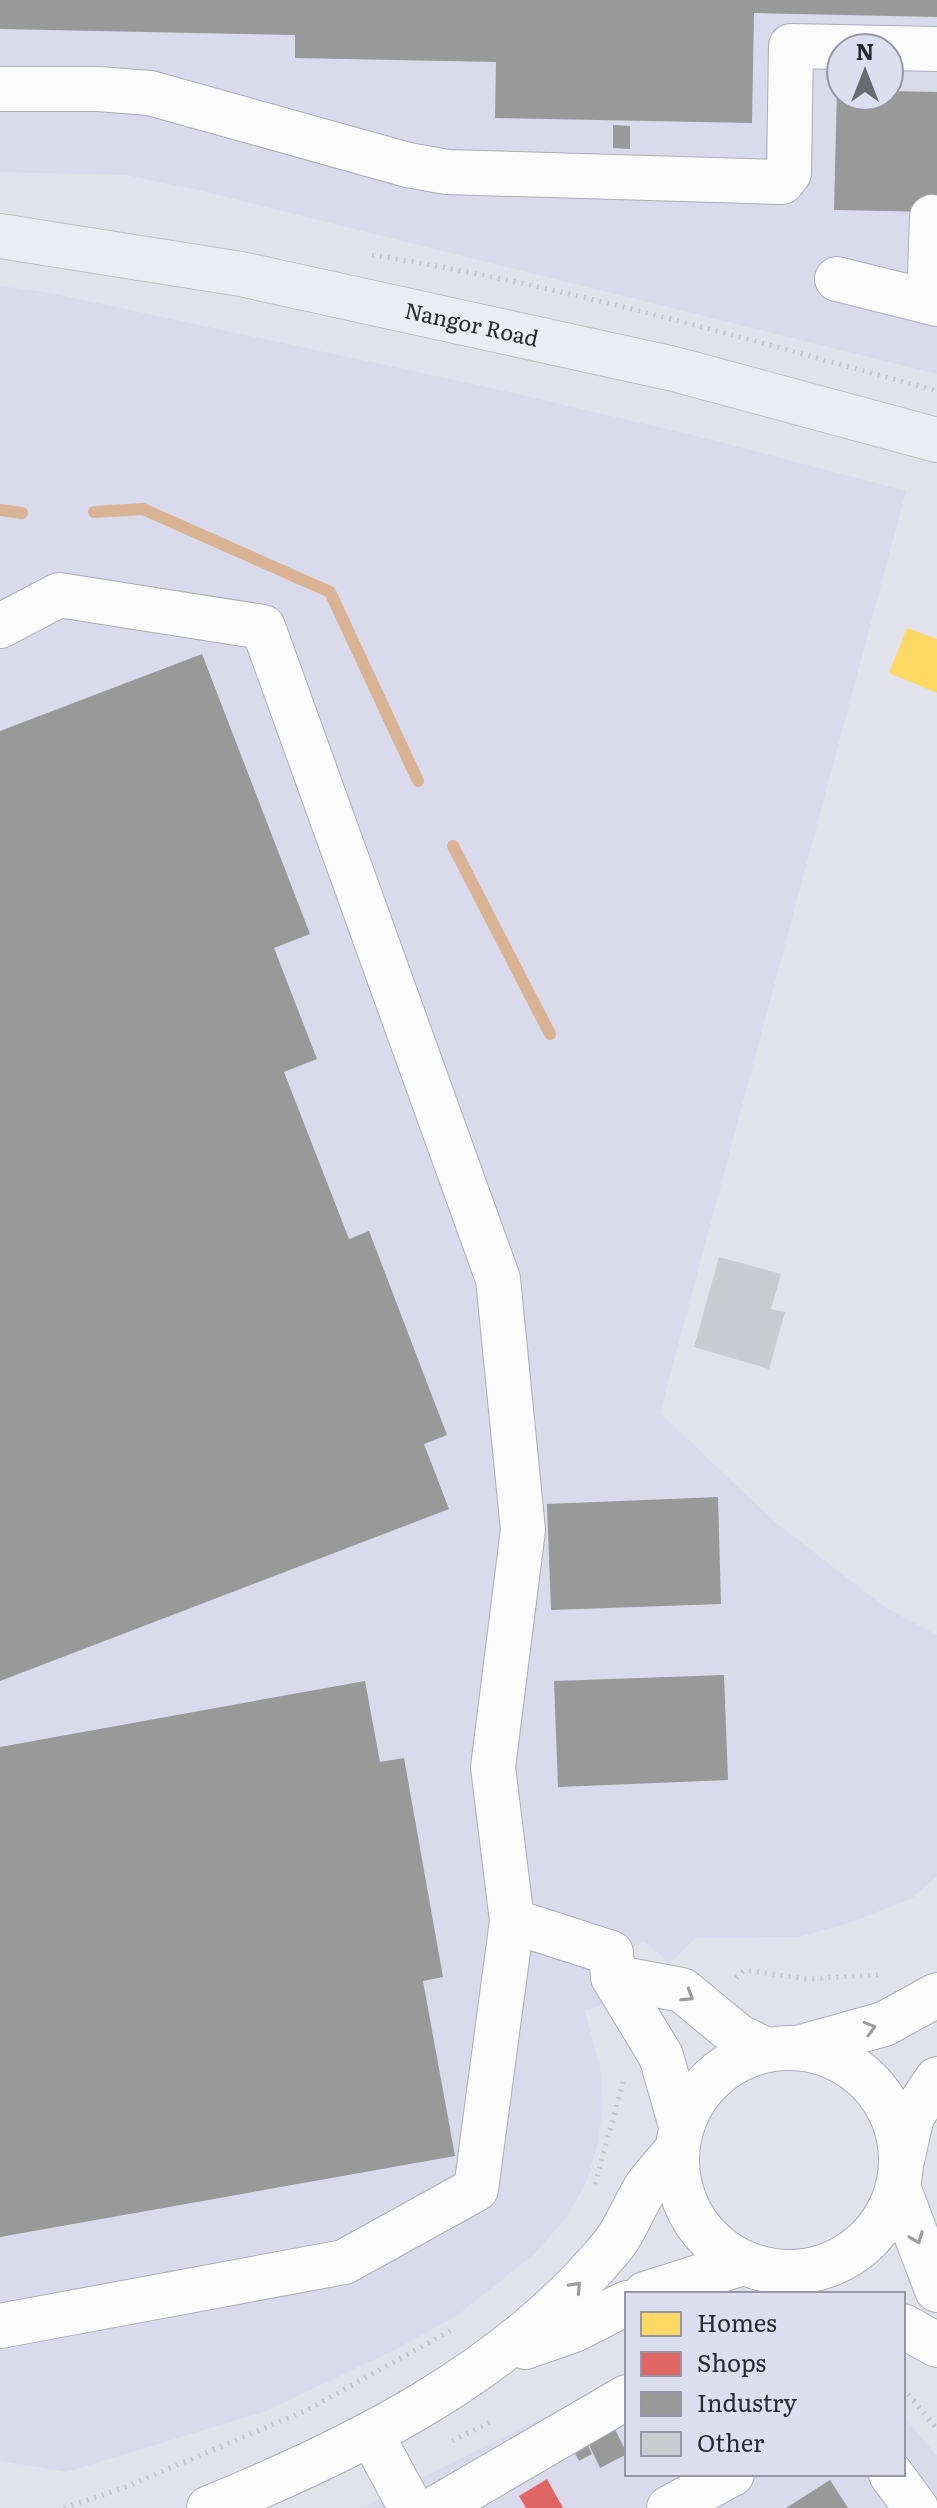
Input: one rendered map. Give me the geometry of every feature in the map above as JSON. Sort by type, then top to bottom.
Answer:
[{"type":"main road","name":"Nangor Road","points":[[0,236],[241,274],[674,369],[937,440]]},
{"type":"street","points":[[0,89],[98,89],[150,93],[408,165],[447,172],[782,182],[789,173],[791,46],[937,49]]},
{"type":"street","points":[[837,279],[933,303],[932,217]]},
{"type":"street","points":[[0,626],[59,595],[263,627],[498,1279],[523,1530],[493,1767],[512,1921],[476,2189],[344,2262],[0,2326]]},
{"type":"street","points":[[512,1921],[611,1953],[613,1977],[661,2056],[679,2138],[677,2173],[688,2211],[711,2242],[743,2263],[773,2271],[805,2271],[839,2261],[868,2239],[890,2209],[912,2116],[937,2079]]},
{"type":"street","points":[[613,1977],[682,1990],[738,2036],[782,2049],[831,2056],[860,2073],[883,2098],[897,2128],[900,2174],[937,2290]]},
{"type":"street","points":[[209,2508],[303,2470],[371,2434],[496,2357],[569,2295],[612,2247],[647,2185],[679,2138],[694,2100],[713,2076],[738,2060],[884,2024],[937,1995]]},
{"type":"street","points":[[651,2292],[743,2263]]},
{"type":"street","points":[[805,2271],[842,2292]]},
{"type":"street","points":[[496,2357],[574,2330],[625,2304]]},
{"type":"street","points":[[905,2327],[937,2345]]},
{"type":"street","points":[[436,2508],[625,2398]]},
{"type":"street","points":[[371,2434],[411,2508]]},
{"type":"street","points":[[669,2508],[728,2476]]},
{"type":"street","points":[[892,2476],[916,2508]]},
{"type":"path","points":[[716,331],[937,391]]},
{"type":"path","points":[[745,1970],[806,1979],[882,1975]]},
{"type":"path","points":[[592,2195],[623,2081]]},
{"type":"path","points":[[64,2508],[123,2488],[307,2410],[458,2326]]},
{"type":"path","points":[[905,2390],[937,2429]]},
{"type":"path","points":[[450,2442],[504,2415]]},
{"type":"shaded area","points":[[0,0],[937,0],[937,374],[198,190],[126,175],[0,172]]},
{"type":"shaded area","points":[[0,286],[51,293],[496,389],[713,440],[906,491],[660,1413],[775,1522],[886,1608],[937,1635],[937,1876],[912,1898],[849,1923],[799,1937],[695,1938],[670,1964],[644,1941],[603,1962],[619,1998],[585,2011],[600,2068],[603,2104],[598,2143],[586,2183],[564,2221],[533,2255],[458,2315],[394,2350],[266,2411],[67,2472],[0,2461]]},
{"type":"shaded area","points":[[625,2377],[625,2476],[905,2476],[905,2418],[937,2456],[937,2508],[361,2508]]},
{"type":"building: Homes","points":[[907,628],[937,639],[937,693],[889,673]]},
{"type":"building: Shops","points":[[547,2479],[563,2508],[526,2508],[519,2496]]},
{"type":"building: Industry","points":[[0,0],[937,0],[937,17],[754,13],[752,123],[495,118],[496,62],[295,58],[295,35],[0,29]]},
{"type":"building: Industry","points":[[905,91],[937,92],[937,212],[834,210],[836,112],[905,112]]},
{"type":"building: Industry","points":[[613,125],[630,126],[630,149],[613,148]]},
{"type":"building: Industry","points":[[202,654],[310,934],[274,948],[317,1059],[284,1072],[349,1239],[369,1231],[447,1435],[424,1444],[449,1509],[0,1681],[0,731]]},
{"type":"building: Industry","points":[[718,1497],[721,1604],[551,1610],[547,1504]]},
{"type":"building: Industry","points":[[724,1675],[728,1780],[558,1787],[554,1681]]},
{"type":"building: Industry","points":[[365,1681],[380,1762],[404,1758],[443,1977],[423,1981],[455,2156],[0,2237],[0,1747]]},
{"type":"building: Industry","points":[[611,2421],[625,2455],[600,2468],[584,2434]]},
{"type":"building: Industry","points":[[583,2435],[592,2454],[579,2461],[569,2442]]},
{"type":"building: Industry","points":[[830,2480],[848,2508],[786,2508]]},
{"type":"building: Other","points":[[719,1257],[781,1274],[771,1309],[785,1312],[769,1369],[694,1347]]},
{"type":"waterway","points":[[94,512],[143,509],[330,592],[418,781]]},
{"type":"waterway","points":[[0,510],[22,513]]},
{"type":"waterway","points":[[453,846],[550,1034]]}]
